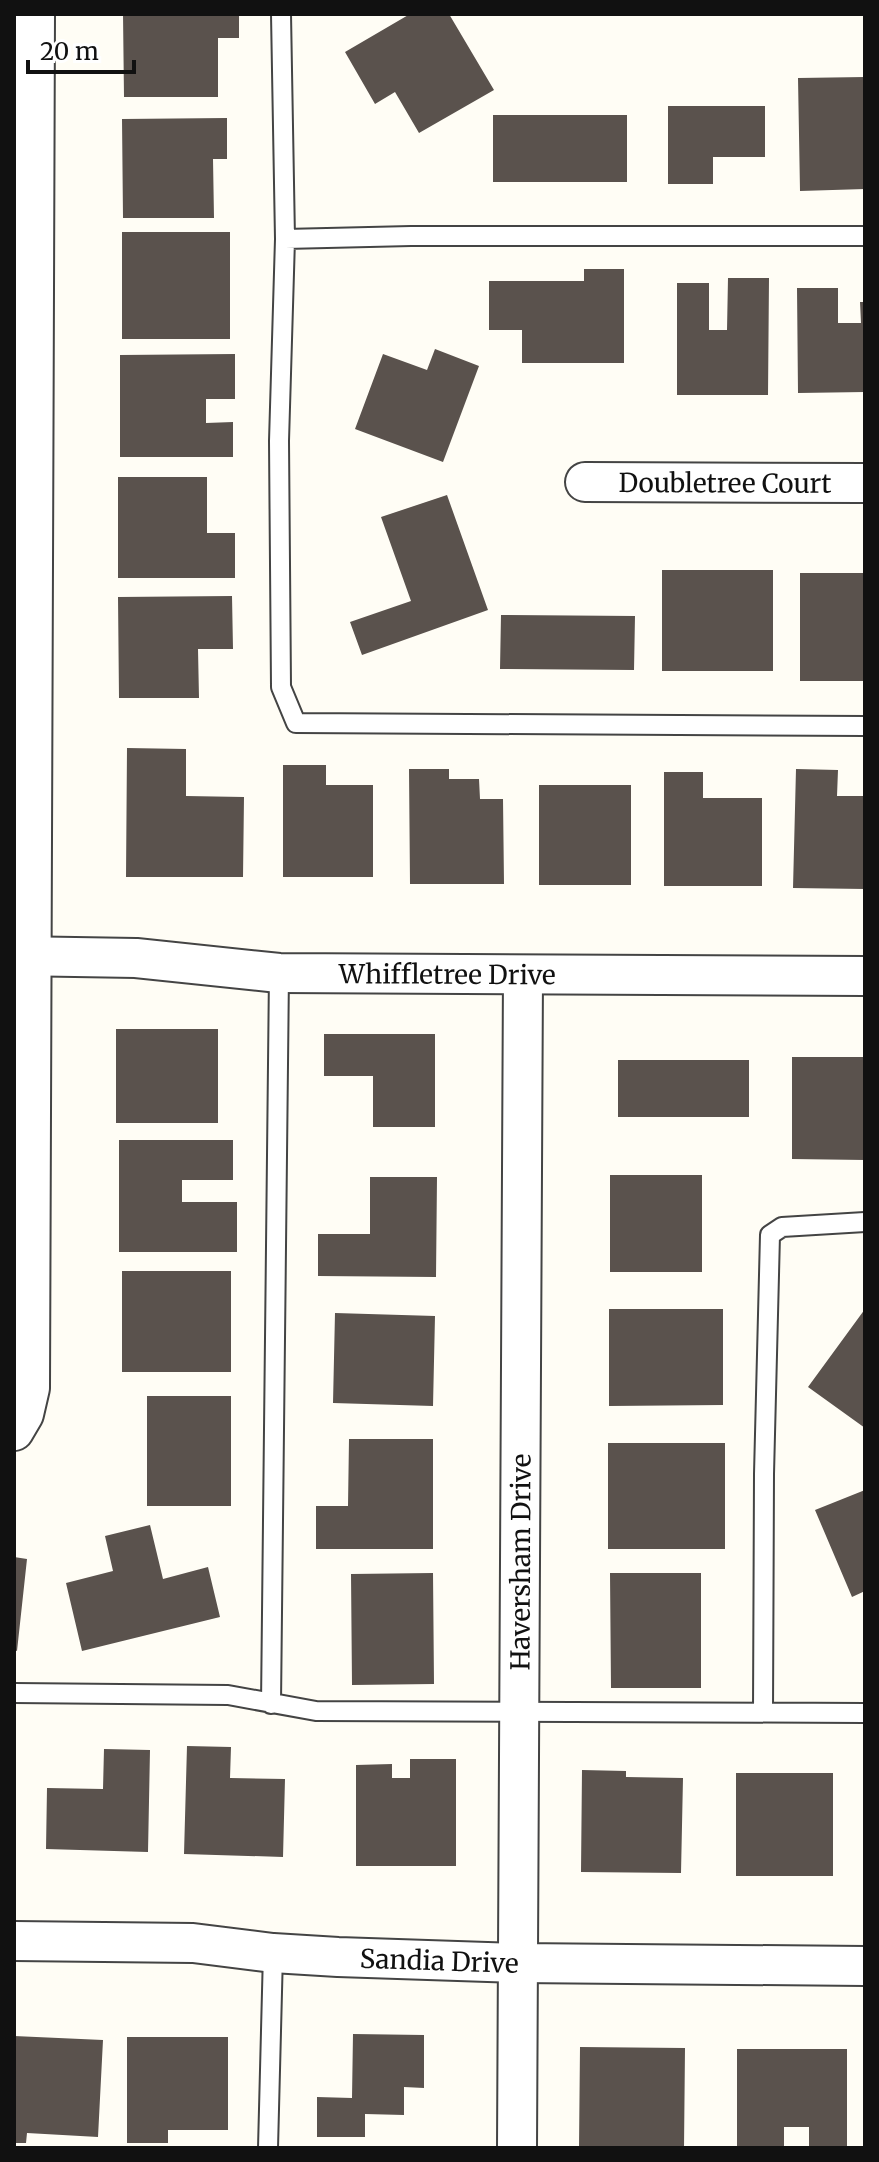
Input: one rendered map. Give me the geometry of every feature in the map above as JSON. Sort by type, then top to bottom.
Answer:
[{"type":"street","points":[[14,1431],[24,1414],[30,1388],[22,1201],[23,464],[24,219],[35,14]]},
{"type":"street","name":"Doubletree Court","points":[[585,482],[865,483]]},
{"type":"street","name":"Whiffletree Drive","points":[[23,956],[136,958],[279,973],[865,976]]},
{"type":"street","name":"Haversham Drive","points":[[517,2148],[523,975]]},
{"type":"street","name":"Sandia Drive","points":[[14,1941],[193,1943],[273,1953],[518,1963],[865,1966]]},
{"type":"lane","points":[[281,14],[285,239],[279,441],[281,687],[296,723],[865,726]]},
{"type":"lane","points":[[285,239],[865,236]]},
{"type":"lane","points":[[271,1704],[279,973]]},
{"type":"lane","points":[[763,1712],[764,1474],[770,1235],[782,1227],[865,1222]]},
{"type":"lane","points":[[14,1693],[228,1695],[316,1711],[865,1713]]},
{"type":"lane","points":[[268,2148],[273,1953]]},
{"type":"building","points":[[123,14],[239,14],[239,38],[218,38],[218,97],[124,97]]},
{"type":"building","points":[[410,14],[449,14],[494,90],[419,133],[395,92],[375,104],[345,52]]},
{"type":"building","points":[[865,77],[865,189],[800,191],[798,78]]},
{"type":"building","points":[[668,106],[765,106],[765,157],[713,157],[713,184],[668,184]]},
{"type":"building","points":[[493,115],[627,115],[627,182],[493,182]]},
{"type":"building","points":[[227,118],[227,159],[213,159],[214,218],[123,218],[122,119]]},
{"type":"building","points":[[122,232],[230,232],[230,339],[122,339]]},
{"type":"building","points":[[584,269],[624,269],[624,363],[522,363],[522,330],[489,330],[489,281],[584,281]]},
{"type":"building","points":[[728,278],[769,278],[768,395],[677,395],[677,283],[709,283],[709,330],[727,330]]},
{"type":"building","points":[[797,288],[838,288],[838,323],[861,323],[860,302],[865,302],[865,392],[798,393]]},
{"type":"building","points":[[435,349],[479,366],[443,462],[355,429],[383,354],[427,370]]},
{"type":"building","points":[[235,354],[235,399],[206,399],[206,423],[233,422],[233,457],[120,457],[120,355]]},
{"type":"building","points":[[118,477],[207,477],[207,533],[235,533],[235,578],[118,578]]},
{"type":"building","points":[[447,495],[488,610],[362,655],[350,622],[411,601],[381,517]]},
{"type":"building","points":[[662,570],[773,570],[773,671],[662,671]]},
{"type":"building","points":[[800,573],[865,573],[865,681],[800,681]]},
{"type":"building","points":[[232,596],[233,649],[198,649],[199,698],[119,698],[118,597]]},
{"type":"building","points":[[501,615],[635,616],[634,670],[500,669]]},
{"type":"building","points":[[127,748],[186,749],[186,796],[244,797],[243,877],[126,877]]},
{"type":"building","points":[[283,765],[326,765],[326,785],[373,785],[373,877],[283,877]]},
{"type":"building","points":[[409,769],[449,769],[449,779],[479,779],[480,799],[503,799],[504,884],[410,884]]},
{"type":"building","points":[[796,769],[838,770],[837,796],[865,796],[865,889],[793,888]]},
{"type":"building","points":[[664,772],[703,772],[703,798],[762,798],[762,886],[664,886]]},
{"type":"building","points":[[539,785],[631,785],[631,885],[539,885]]},
{"type":"building","points":[[116,1029],[218,1029],[218,1123],[116,1123]]},
{"type":"building","points":[[324,1034],[435,1034],[435,1127],[373,1127],[373,1076],[324,1076]]},
{"type":"building","points":[[792,1057],[865,1057],[865,1160],[792,1159]]},
{"type":"building","points":[[618,1060],[749,1060],[749,1117],[618,1117]]},
{"type":"building","points":[[119,1140],[233,1140],[233,1180],[182,1180],[182,1202],[237,1202],[237,1252],[119,1252]]},
{"type":"building","points":[[610,1175],[702,1175],[702,1272],[610,1272]]},
{"type":"building","points":[[370,1177],[437,1177],[436,1277],[318,1276],[318,1234],[370,1234]]},
{"type":"building","points":[[122,1271],[231,1271],[231,1372],[122,1372]]},
{"type":"building","points":[[609,1309],[723,1309],[723,1405],[609,1406]]},
{"type":"building","points":[[865,1309],[865,1428],[808,1387]]},
{"type":"building","points":[[335,1313],[435,1316],[433,1406],[333,1403]]},
{"type":"building","points":[[147,1396],[231,1396],[231,1506],[147,1506]]},
{"type":"building","points":[[349,1439],[433,1439],[433,1549],[316,1549],[316,1506],[348,1506]]},
{"type":"building","points":[[608,1443],[725,1443],[725,1549],[608,1549]]},
{"type":"building","points":[[865,1490],[865,1591],[852,1597],[815,1510]]},
{"type":"building","points":[[150,1525],[163,1579],[208,1567],[220,1617],[82,1651],[66,1583],[113,1571],[105,1536]]},
{"type":"building","points":[[14,1557],[27,1559],[17,1651],[14,1650]]},
{"type":"building","points":[[433,1573],[434,1684],[352,1685],[351,1574]]},
{"type":"building","points":[[610,1573],[701,1573],[701,1688],[611,1688]]},
{"type":"building","points":[[187,1746],[231,1747],[230,1778],[285,1779],[283,1857],[184,1854]]},
{"type":"building","points":[[104,1749],[150,1750],[148,1852],[46,1849],[47,1788],[103,1789]]},
{"type":"building","points":[[410,1759],[456,1759],[456,1866],[356,1866],[356,1765],[392,1764],[392,1778],[410,1778]]},
{"type":"building","points":[[582,1770],[626,1771],[626,1777],[683,1778],[681,1873],[581,1872]]},
{"type":"building","points":[[736,1773],[833,1773],[833,1876],[736,1876]]},
{"type":"building","points":[[353,2034],[424,2035],[424,2088],[404,2087],[404,2115],[365,2114],[365,2137],[317,2137],[317,2097],[352,2098]]},
{"type":"building","points":[[14,2036],[103,2040],[98,2137],[27,2133],[26,2143],[14,2143]]},
{"type":"building","points":[[127,2037],[228,2037],[228,2130],[168,2130],[168,2143],[127,2143]]},
{"type":"building","points":[[580,2047],[685,2048],[684,2148],[579,2148]]},
{"type":"building","points":[[737,2049],[847,2049],[847,2148],[809,2148],[809,2127],[784,2127],[784,2148],[737,2148]]}]
